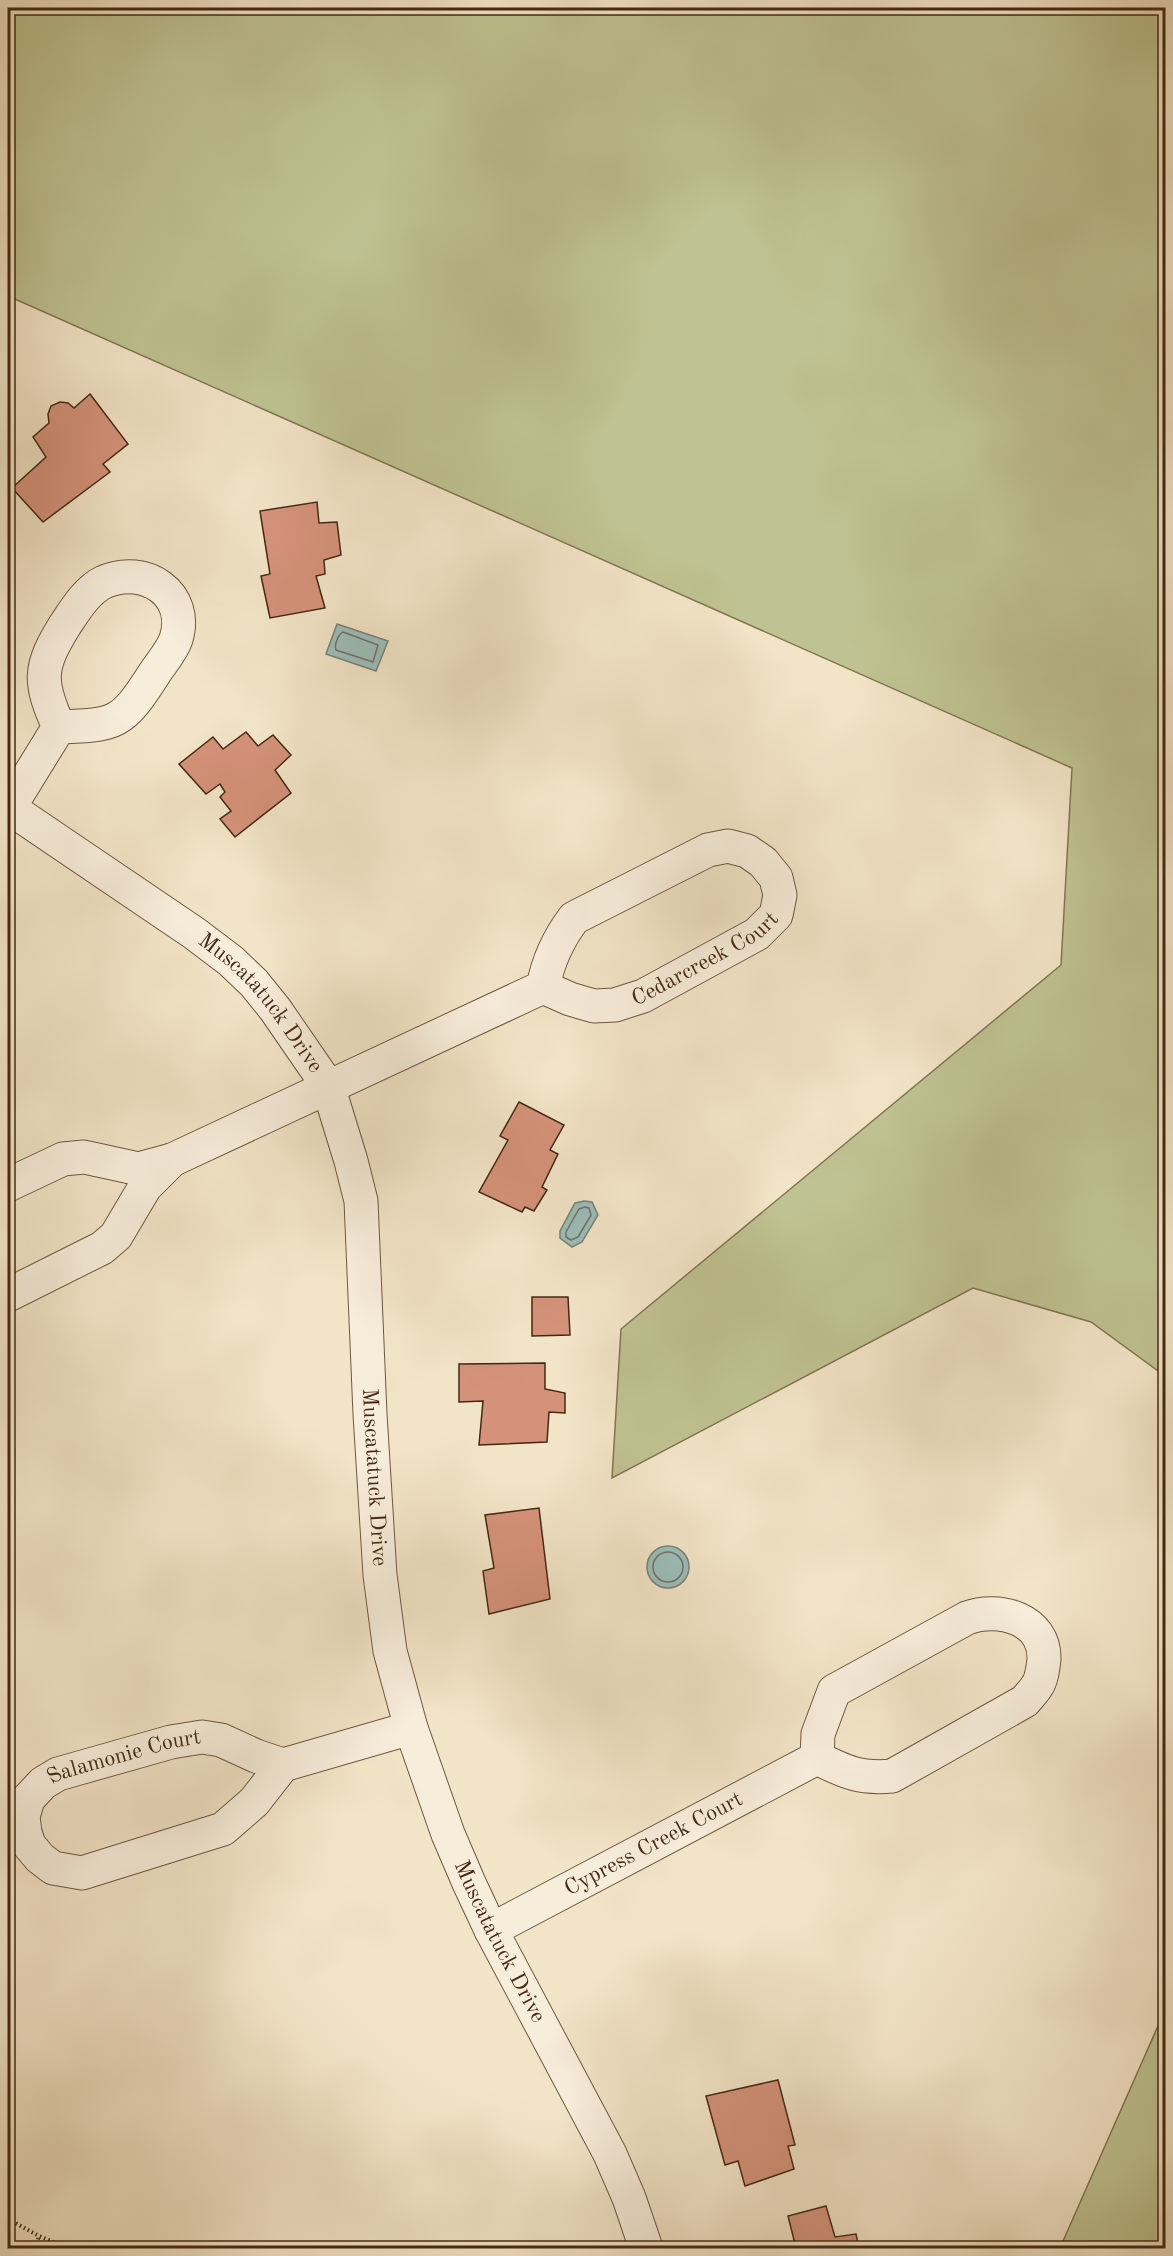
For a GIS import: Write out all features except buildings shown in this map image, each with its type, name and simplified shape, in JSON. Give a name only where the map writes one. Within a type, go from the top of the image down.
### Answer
[{"type":"street","points":[[124,575],[143,576],[160,586],[172,599],[178,619],[176,640],[134,705],[116,721],[88,726],[58,727],[51,709],[43,673],[50,650],[80,602],[102,582],[124,575]]},
{"type":"street","points":[[8,808],[58,727]]},
{"type":"street","name":"Muscatatuck Drive","points":[[8,808],[194,933],[231,961],[254,983],[275,1009],[328,1086],[361,1201],[370,1414],[380,1575],[390,1651],[411,1728],[448,1834],[491,1930],[610,2154],[629,2198],[646,2248]]},
{"type":"street","name":"Cedarcreek Court","points":[[728,846],[747,851],[763,862],[776,878],[780,896],[776,915],[757,934],[643,996],[615,1005],[594,1006],[570,999],[543,987],[547,969],[561,936],[573,918],[708,850],[728,846]]},
{"type":"street","points":[[8,1185],[63,1158],[84,1157],[139,1169],[172,1160],[543,987]]},
{"type":"street","points":[[8,1295],[102,1248],[116,1236],[145,1187],[172,1160]]},
{"type":"street","points":[[994,1612],[1010,1616],[1024,1623],[1038,1635],[1044,1648],[1043,1666],[1038,1685],[1025,1701],[892,1776],[871,1778],[846,1772],[817,1758],[818,1734],[834,1691],[967,1618],[981,1613],[994,1612]]},
{"type":"street","points":[[283,1765],[411,1728]]},
{"type":"street","name":"Salamonie Court","points":[[202,1737],[221,1740],[283,1765],[254,1802],[223,1829],[82,1874],[54,1868],[40,1858],[29,1845],[25,1832],[23,1816],[28,1799],[43,1783],[58,1774],[171,1742],[202,1737]]},
{"type":"street","name":"Cypress Creek Court","points":[[491,1930],[817,1758]]},
{"type":"path","points":[[8,2219],[39,2236],[68,2248]]},
{"type":"path","points":[[35,2248],[39,2236]]},
{"type":"green space","points":[[8,8],[1165,8],[1165,1376],[1091,1322],[973,1288],[612,1478],[621,1329],[1061,965],[1072,768],[8,296]]},
{"type":"green space","points":[[1165,2010],[1165,2248],[1060,2248]]},
{"type":"water","points":[[337,624],[388,641],[376,671],[326,654]]},
{"type":"water","points":[[592,1202],[598,1215],[582,1242],[572,1247],[560,1238],[560,1231],[575,1203]]},
{"type":"water","points":[[668,1546],[683,1552],[689,1567],[683,1582],[668,1588],[653,1582],[647,1567],[653,1552]]}]
